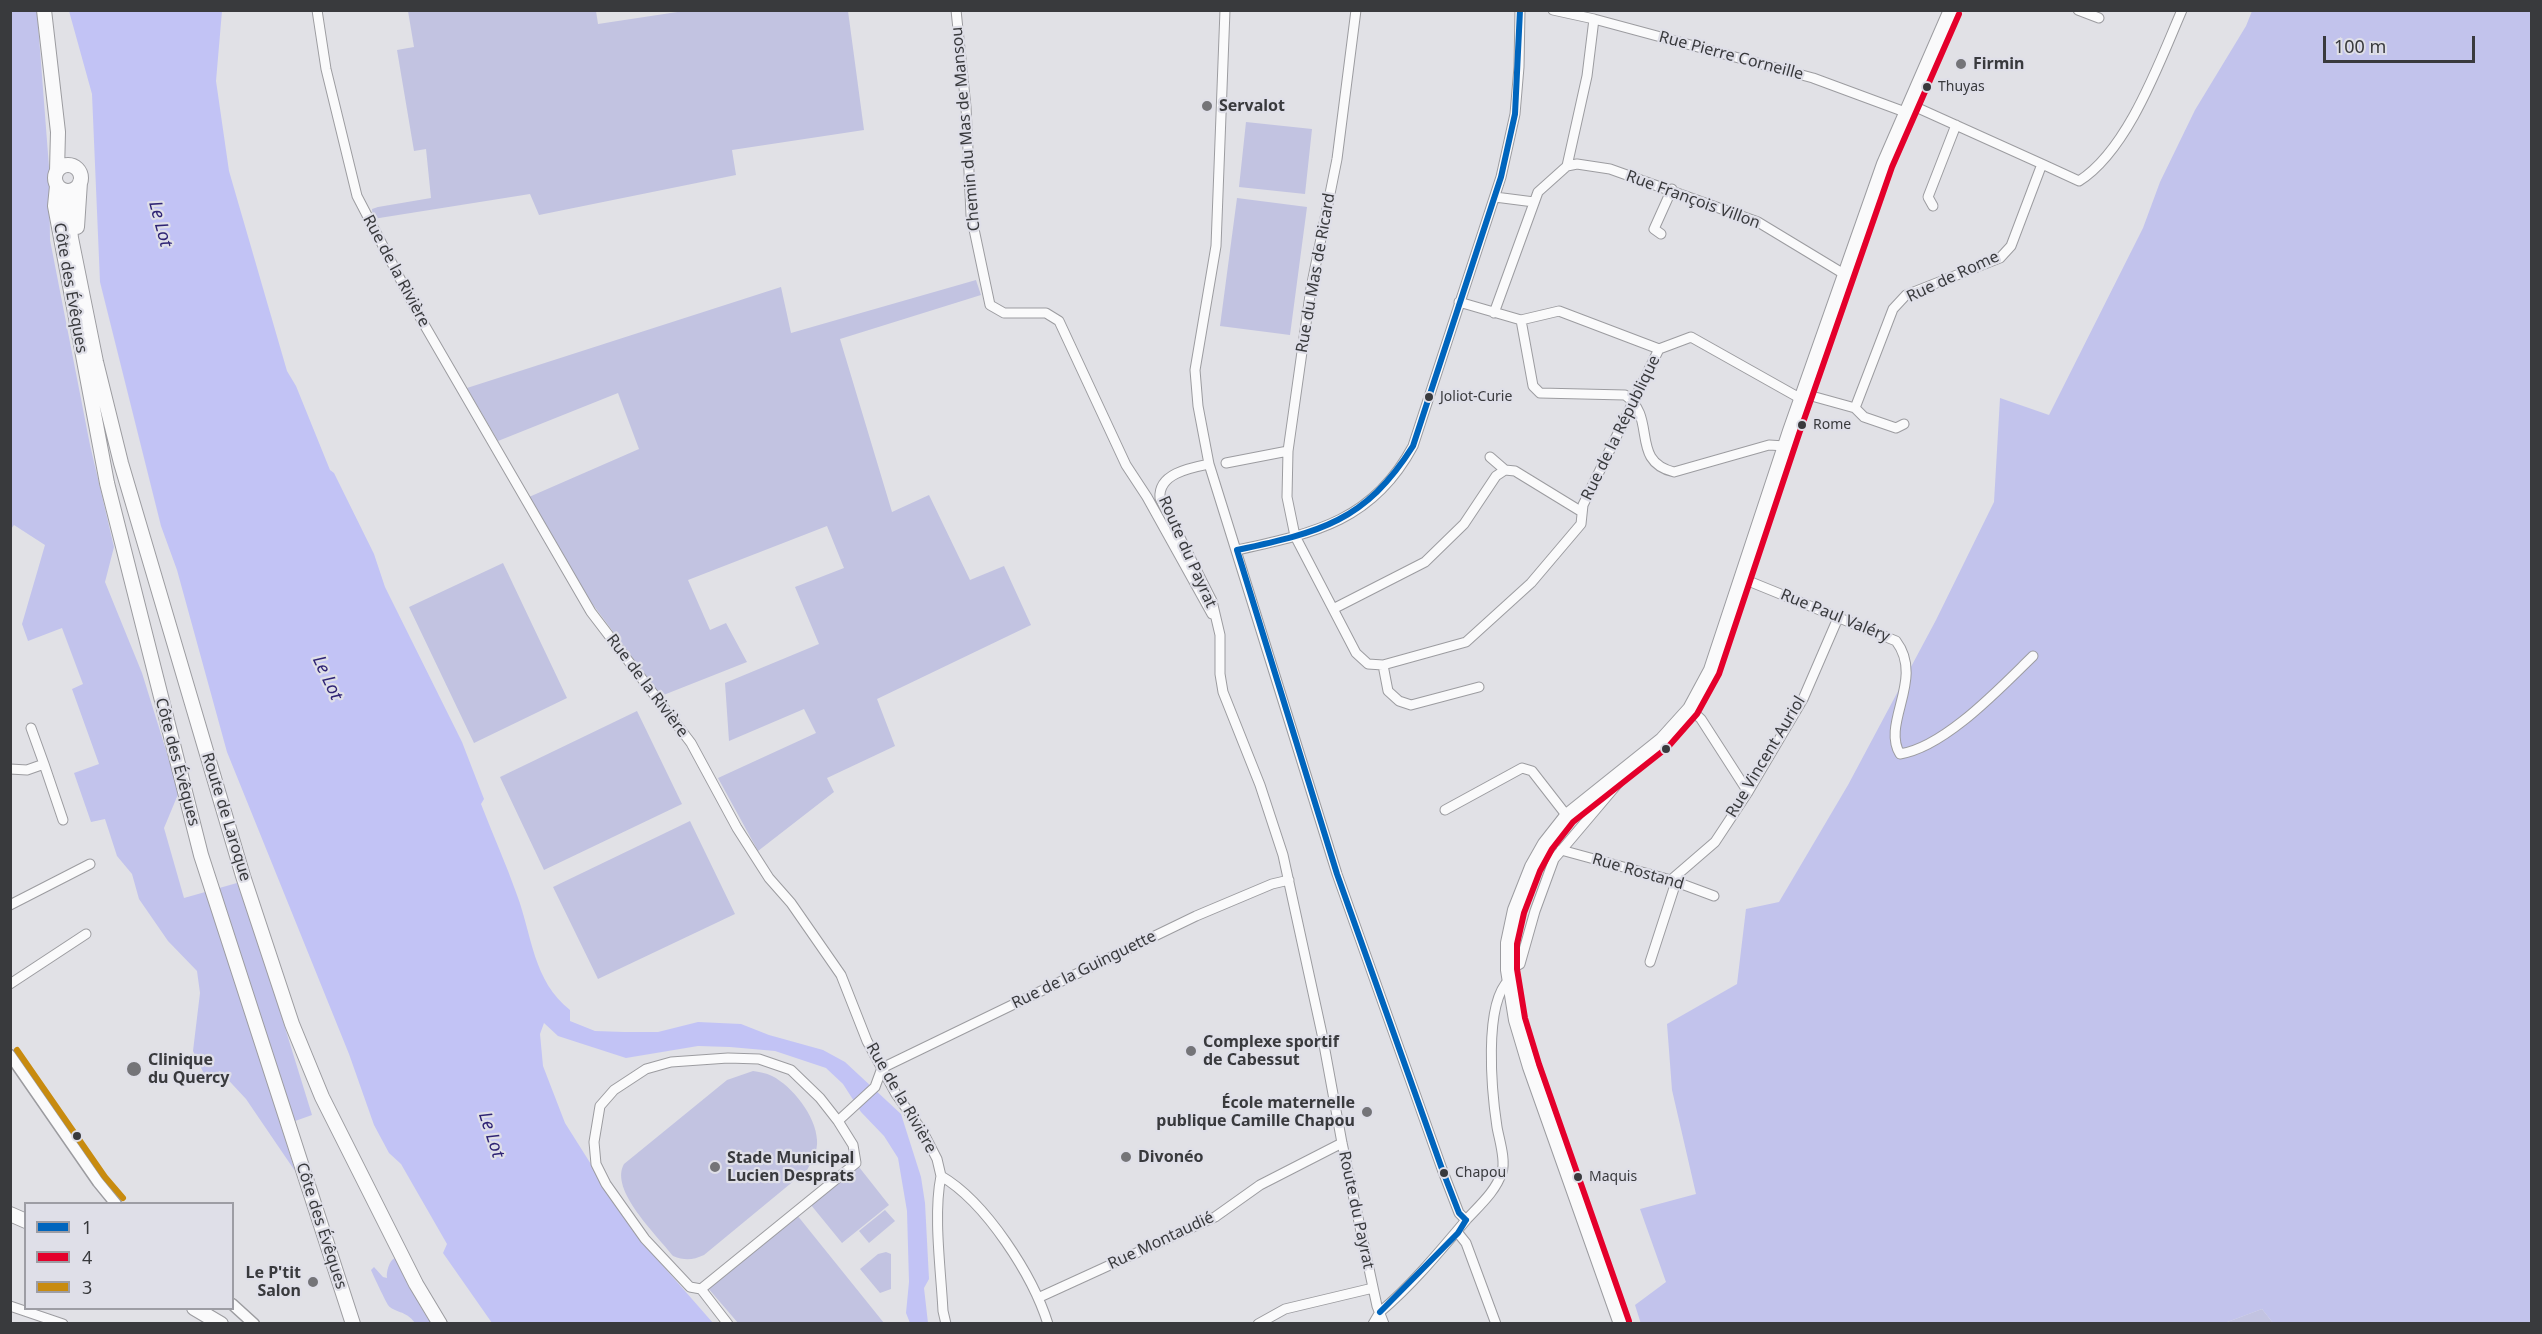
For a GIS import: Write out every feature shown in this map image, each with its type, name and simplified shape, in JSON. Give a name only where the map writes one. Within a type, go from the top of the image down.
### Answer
[{"type":"main road","points":[[44,10],[58,132],[57,171],[54,179],[62,189],[75,189],[80,182],[78,170],[71,165],[58,132]]},
{"type":"main road","points":[[1621,1323],[1530,1066],[1516,1020],[1509,975],[1508,943],[1522,889],[1545,844],[1567,816],[1662,740],[1690,709],[1711,670],[1844,274],[1907,108],[1951,10]]},
{"type":"main road","points":[[57,171],[63,166],[71,165]]},
{"type":"main road","name":"Route de Laroque","points":[[80,182],[77,232],[82,286]]},
{"type":"main road","name":"Route de Laroque","points":[[62,189],[96,362],[121,463],[243,876],[292,1024],[322,1097],[416,1284],[440,1323]]},
{"type":"main road","name":"Côte des Évêques","points":[[62,189],[55,206],[90,406],[128,573],[170,737],[201,855],[353,1323]]},
{"type":"main road","points":[[10,1214],[24,1220]]},
{"type":"main road","points":[[198,1310],[222,1323]]},
{"type":"street","name":"Rue de la Rivière","points":[[317,10],[326,69],[357,196],[415,308],[591,612],[691,743],[737,828],[769,878],[791,903],[841,975],[867,1041],[896,1094],[923,1132],[937,1159],[941,1176]]},
{"type":"street","name":"Chemin du Mas de Mansou","points":[[956,10],[966,107],[971,214],[990,305],[1004,314],[1046,313],[1059,321],[1126,465],[1147,497],[1210,612],[1215,617]]},
{"type":"street","points":[[1225,10],[1216,246],[1195,370],[1198,406],[1209,464],[1238,550],[1337,874],[1442,1169],[1459,1213],[1467,1220]]},
{"type":"street","name":"Rue du Mas de Ricard","points":[[1295,536],[1287,496],[1288,451],[1311,288],[1337,159],[1356,10]]},
{"type":"street","points":[[1238,550],[1295,536],[1347,516],[1378,495],[1400,470],[1413,446],[1495,197],[1515,114],[1520,10]]},
{"type":"street","name":"Rue Pierre Corneille","points":[[1553,10],[1592,16],[1813,78],[1907,108]]},
{"type":"street","points":[[2078,10],[2099,18]]},
{"type":"street","points":[[1907,108],[1956,124],[2079,181],[2090,173],[2110,151],[2147,90],[2182,10]]},
{"type":"street","points":[[1494,313],[1538,192],[1567,166],[1587,76],[1592,16]]},
{"type":"street","points":[[1933,206],[1928,197],[1956,124]]},
{"type":"street","name":"Rue François Villon","points":[[1567,166],[1577,164],[1610,169],[1672,189],[1758,222],[1844,274]]},
{"type":"street","name":"Rue de Rome","points":[[1855,408],[1893,309],[1906,295],[2000,258],[2011,246],[2042,164]]},
{"type":"street","points":[[1661,234],[1654,229],[1672,189]]},
{"type":"street","points":[[1495,197],[1534,202]]},
{"type":"street","points":[[1460,302],[1521,320],[1559,311],[1659,349],[1691,338],[1796,396],[1855,408],[1864,417],[1896,428],[1904,424]]},
{"type":"street","points":[[1521,320],[1533,386],[1540,393],[1625,395],[1639,409],[1650,458],[1660,469],[1674,472],[1769,445],[1785,446]]},
{"type":"street","name":"Rue de la République","points":[[1383,665],[1466,642],[1531,583],[1581,524],[1583,505],[1659,349]]},
{"type":"street","points":[[1226,463],[1288,451]]},
{"type":"street","points":[[1490,457],[1505,470],[1515,471],[1582,512]]},
{"type":"street","name":"Route du Payrat","points":[[1209,464],[1170,476],[1163,481],[1159,490],[1160,498],[1212,601],[1220,635],[1220,674],[1223,692],[1260,785],[1289,880],[1322,1034],[1341,1143],[1373,1288],[1384,1323]]},
{"type":"street","points":[[1333,609],[1425,562],[1464,524],[1496,476],[1505,470]]},
{"type":"street","points":[[1295,536],[1356,653],[1368,664],[1383,665],[1388,691],[1399,701],[1411,705],[1479,687]]},
{"type":"street","name":"Rue Paul Valéry","points":[[1741,578],[1896,641],[1904,651],[1906,687],[1894,732],[1894,746],[1900,754],[1914,752],[1957,725],[2033,656]]},
{"type":"street","name":"Rue Vincent Auriol","points":[[1674,881],[1715,842],[1748,792],[1803,699],[1838,618]]},
{"type":"street","points":[[1690,709],[1701,719],[1748,792]]},
{"type":"street","points":[[31,728],[63,820]]},
{"type":"street","points":[[10,769],[27,770],[44,764]]},
{"type":"street","points":[[1445,810],[1522,768],[1532,771],[1567,816]]},
{"type":"street","points":[[1373,1323],[1380,1312],[1458,1233],[1497,1184],[1503,1170],[1492,1089],[1491,1042],[1499,997],[1509,975],[1520,964],[1554,860],[1620,781],[1616,777]]},
{"type":"street","name":"Rue Rostand","points":[[1561,850],[1674,881],[1714,896]]},
{"type":"street","points":[[10,905],[90,864]]},
{"type":"street","name":"Rue de la Guinguette","points":[[882,1068],[1196,916],[1272,884],[1289,880]]},
{"type":"street","points":[[1650,962],[1674,881]]},
{"type":"street","points":[[10,984],[86,934]]},
{"type":"street","points":[[10,1055],[98,1182],[115,1202]]},
{"type":"street","points":[[701,1289],[856,1163],[853,1146],[838,1121],[820,1098],[791,1070],[759,1059],[728,1058],[671,1062],[646,1069],[614,1090],[600,1106],[594,1143],[596,1164],[606,1184],[645,1239],[690,1287],[701,1289],[728,1323]]},
{"type":"street","points":[[838,1121],[874,1088],[882,1068]]},
{"type":"street","name":"Rue Montaudié","points":[[1040,1298],[1215,1217],[1260,1185],[1341,1143]]},
{"type":"street","points":[[946,1323],[943,1311],[938,1190],[941,1176],[951,1182],[986,1217],[1018,1258],[1040,1298],[1048,1323]]},
{"type":"street","points":[[1458,1233],[1466,1243],[1496,1323]]},
{"type":"street","points":[[1258,1323],[1285,1309],[1373,1288]]},
{"type":"street","points":[[10,1306],[63,1323]]},
{"type":"street","points":[[234,1306],[254,1323]]},
{"type":"shaded area","points":[[11,11],[37,11],[49,167],[50,240],[90,445],[114,547],[105,582],[142,673],[179,792],[164,828],[184,898],[237,883],[260,947],[312,1115],[281,1126],[295,1171],[246,1099],[220,1071],[206,1078],[193,1051],[200,993],[197,971],[168,941],[139,899],[132,874],[117,856],[105,819],[91,822],[74,773],[99,764],[72,689],[83,684],[62,628],[28,641],[22,624],[45,545],[14,525],[11,529]]},
{"type":"shaded area","points":[[408,11],[596,11],[598,24],[684,11],[848,11],[864,130],[732,150],[736,175],[539,215],[530,194],[373,219],[372,209],[431,198],[426,149],[414,151],[397,50],[414,47]]},
{"type":"shaded area","points":[[2252,11],[2531,11],[2531,1323],[2273,1323],[2262,1309],[2222,1324],[1641,1324],[1635,1305],[1666,1282],[1640,1209],[1696,1194],[1672,1090],[1667,1024],[1737,984],[1746,909],[1779,902],[1848,785],[1936,620],[1994,502],[2000,398],[2049,415],[2143,228],[2160,182],[2195,110],[2246,26]]},
{"type":"shaded area","points":[[1246,122],[1312,129],[1305,194],[1239,187]]},
{"type":"shaded area","points":[[1237,198],[1307,207],[1290,335],[1220,326]]},
{"type":"shaded area","points":[[976,280],[981,295],[840,339],[892,512],[929,495],[970,580],[1004,566],[1031,625],[877,699],[895,746],[827,778],[834,792],[758,851],[718,778],[816,733],[804,709],[729,741],[725,683],[819,644],[795,587],[844,568],[827,526],[688,580],[710,630],[726,623],[747,662],[661,696],[591,602],[529,497],[639,449],[618,393],[498,441],[467,388],[781,287],[791,333]]},
{"type":"shaded area","points":[[503,563],[567,698],[474,743],[409,607]]},
{"type":"shaded area","points":[[637,711],[682,804],[544,870],[500,777]]},
{"type":"shaded area","points":[[690,821],[735,914],[598,979],[553,887]]},
{"type":"shaded area","name":"Stade Municipal Lucien Desprats","points":[[753,1071],[767,1074],[780,1081],[802,1103],[816,1131],[817,1144],[814,1156],[807,1170],[704,1255],[689,1259],[673,1256],[629,1199],[621,1175],[624,1164],[727,1080]]},
{"type":"shaded area","points":[[859,1167],[889,1205],[842,1243],[811,1205]]},
{"type":"shaded area","points":[[885,1210],[895,1221],[869,1243],[859,1231]]},
{"type":"shaded area","points":[[797,1215],[884,1323],[738,1323],[708,1288]]},
{"type":"shaded area","points":[[886,1252],[891,1254],[891,1289],[880,1293],[860,1269],[878,1254]]},
{"type":"shaded area","points":[[395,1258],[431,1323],[415,1323],[408,1316],[388,1305],[371,1270],[374,1267],[383,1277],[387,1278],[390,1264]]},
{"type":"shaded area","points":[[2262,1309],[2273,1323],[2222,1324]]},
{"type":"water","name":"Le Lot","points":[[69,11],[222,11],[216,81],[229,171],[287,371],[296,386],[330,470],[334,473],[374,554],[385,587],[462,742],[484,799],[481,804],[517,895],[535,957],[548,985],[570,1010],[570,1021],[595,1031],[624,1032],[658,1032],[698,1022],[741,1024],[769,1035],[823,1050],[845,1062],[901,1114],[921,1177],[925,1203],[929,1279],[924,1288],[928,1323],[910,1323],[906,1313],[909,1282],[907,1211],[898,1158],[884,1136],[861,1112],[843,1084],[826,1068],[775,1051],[698,1046],[626,1058],[558,1036],[544,1023],[540,1034],[543,1066],[565,1123],[635,1234],[713,1323],[492,1323],[443,1253],[447,1244],[401,1164],[389,1153],[374,1125],[349,1054],[227,752],[177,570],[161,526],[100,282],[92,94]]},
{"type":"transit line","name":"1","points":[[1237,550],[1293,537],[1338,520],[1358,508],[1377,492],[1395,472],[1413,446],[1501,177],[1515,114],[1520,10]]},
{"type":"transit line","name":"4","points":[[1629,1321],[1525,1018],[1517,969],[1517,944],[1524,913],[1540,871],[1552,849],[1573,822],[1668,747],[1697,714],[1719,674],[1892,167],[1959,14]]},
{"type":"transit line","name":"1","points":[[1237,550],[1337,874],[1442,1169],[1459,1213],[1466,1220]]},
{"type":"transit line","name":"3","points":[[17,1050],[105,1177],[123,1198]]},
{"type":"transit line","name":"1","points":[[1380,1312],[1458,1233],[1466,1220]]},
{"type":"place","name":"Firmin","points":[[1961,64]]},
{"type":"place","name":"Thuyas","points":[[1927,87]]},
{"type":"place","name":"Servalot","points":[[1207,106]]},
{"type":"place","name":"Joliot-Curie","points":[[1429,397]]},
{"type":"place","name":"Rome","points":[[1802,425]]},
{"type":"place","name":"Complexe sportif de Cabessut","points":[[1191,1051]]},
{"type":"place","name":"Clinique du Quercy","points":[[134,1069]]},
{"type":"place","name":"École maternelle publique Camille Chapou","points":[[1367,1112]]},
{"type":"place","name":"Divonéo","points":[[1126,1157]]},
{"type":"place","name":"Stade Municipal Lucien Desprats","points":[[715,1167]]},
{"type":"place","name":"Chapou","points":[[1444,1173]]},
{"type":"place","name":"Maquis","points":[[1578,1177]]},
{"type":"place","name":"Le P'tit Salon","points":[[313,1282]]}]
